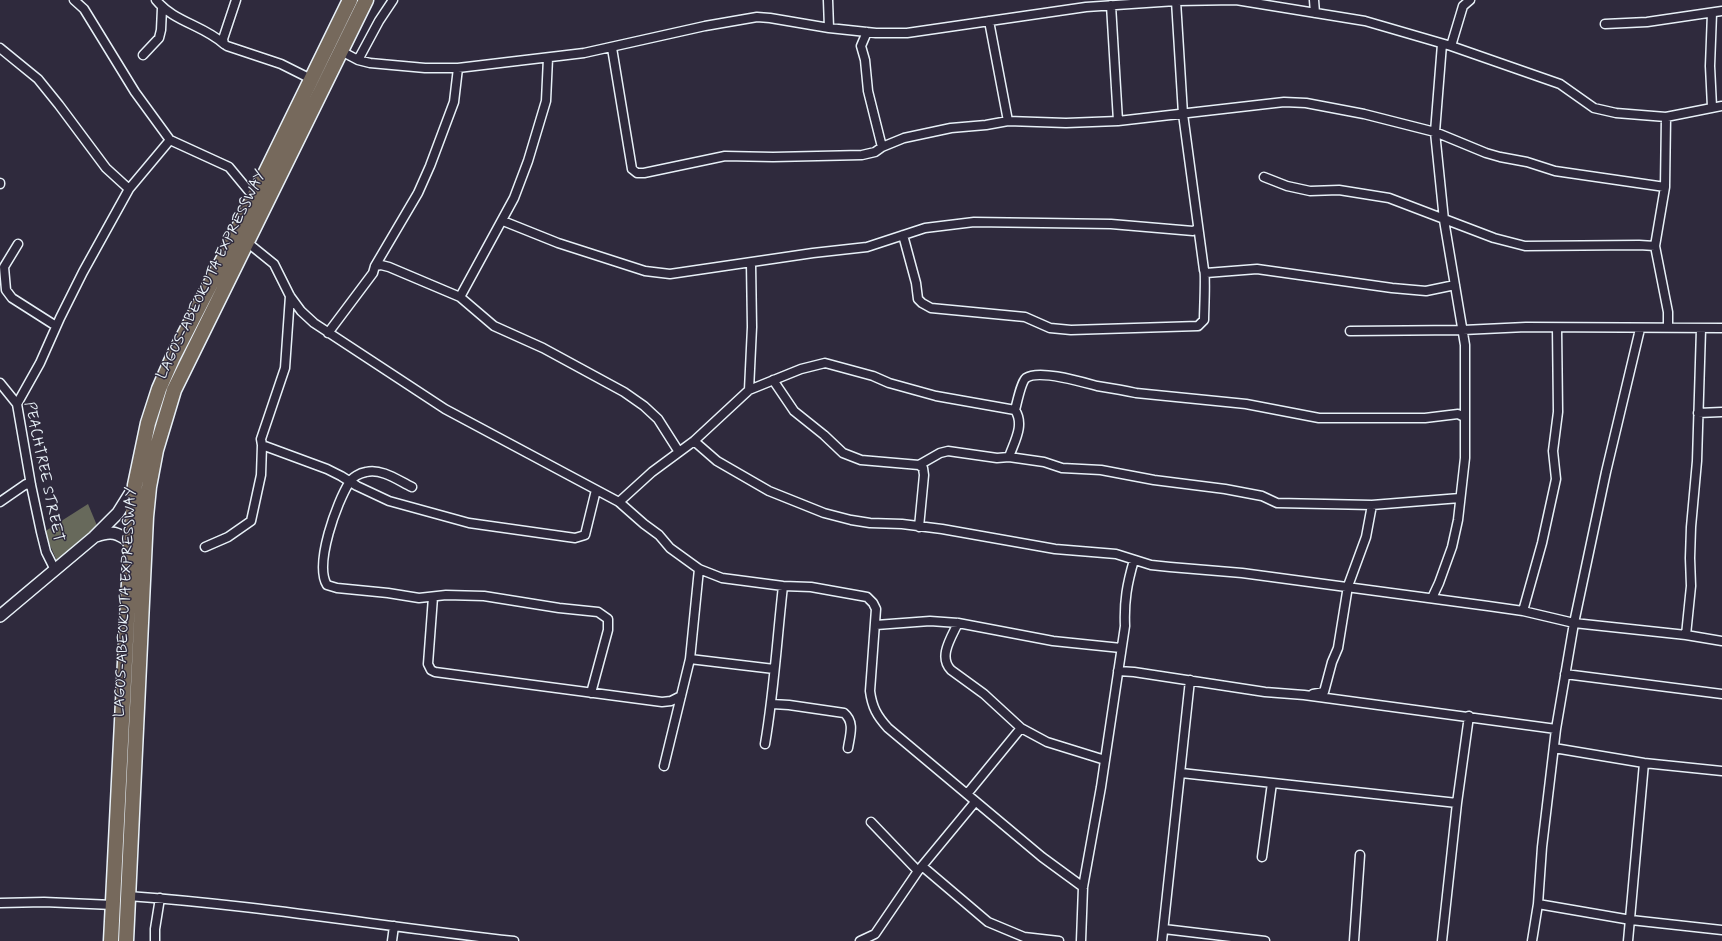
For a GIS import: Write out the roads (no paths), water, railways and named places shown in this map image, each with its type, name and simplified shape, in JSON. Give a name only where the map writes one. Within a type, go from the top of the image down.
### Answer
[{"type":"highway","name":"LAGOS-ABEOKUTA EXPRESSWAY","points":[[111,941],[135,485],[148,423],[159,389],[173,357],[350,0]]},
{"type":"highway","name":"LAGOS-ABEOKUTA EXPRESSWAY","points":[[126,941],[145,533],[149,486],[156,450],[174,390],[194,347],[248,243],[366,0]]},
{"type":"main road","points":[[0,616],[94,537],[118,513],[135,485]]},
{"type":"main road","points":[[94,537],[107,532],[112,532],[131,542]]},
{"type":"street","points":[[74,0],[84,9],[135,92],[170,140],[229,167],[254,196]]},
{"type":"street","points":[[156,0],[162,8],[182,21],[216,36],[227,46],[281,64],[311,80]]},
{"type":"street","points":[[224,44],[223,39],[236,0]]},
{"type":"street","points":[[358,60],[379,21],[393,0]]},
{"type":"street","points":[[828,0],[829,28]]},
{"type":"street","points":[[341,51],[358,60],[370,63],[400,66],[458,68],[548,58],[612,48],[705,26],[757,17],[829,28],[867,32],[907,33],[989,22],[1086,4],[1111,5],[1152,1],[1236,0],[1364,21],[1451,46],[1560,84],[1594,108],[1616,113],[1666,117],[1722,106]]},
{"type":"street","points":[[1314,0],[1314,13]]},
{"type":"street","points":[[1451,46],[1463,6],[1470,0]]},
{"type":"street","points":[[903,235],[916,282],[918,299],[931,308],[1025,317],[1050,328],[1071,330],[1198,326],[1204,320],[1203,290],[1206,273],[1204,270],[1197,229],[1184,114],[1176,1]]},
{"type":"street","points":[[1111,5],[1118,121]]},
{"type":"street","points":[[143,55],[159,38],[162,8]]},
{"type":"street","points":[[1605,24],[1647,22],[1722,11]]},
{"type":"street","points":[[1712,13],[1710,66],[1712,107]]},
{"type":"street","points":[[989,22],[1008,121]]},
{"type":"street","points":[[867,32],[861,46],[865,60],[868,91],[882,147]]},
{"type":"street","points":[[1432,598],[1452,547],[1458,520],[1465,458],[1465,345],[1444,220],[1435,132],[1442,44]]},
{"type":"street","points":[[0,48],[38,79],[106,168],[129,189]]},
{"type":"street","points":[[612,48],[632,169],[637,173],[644,173],[724,156],[773,157],[862,155],[875,152],[882,147],[904,138],[951,128],[986,125],[1008,121],[1066,123],[1118,121],[1284,102],[1306,103],[1364,114],[1435,132],[1493,155],[1527,162],[1555,171],[1665,187]]},
{"type":"street","points":[[460,297],[514,198],[528,162],[545,107],[548,84],[548,58]]},
{"type":"street","points":[[328,333],[373,273],[374,266],[418,194],[454,102],[458,68]]},
{"type":"street","points":[[1666,117],[1665,187],[1655,246],[1668,312],[1668,327]]},
{"type":"street","points":[[17,404],[40,363],[56,326],[129,189],[170,140]]},
{"type":"street","points":[[1264,177],[1287,186],[1310,190],[1339,190],[1389,198],[1494,238],[1525,246],[1655,246]]},
{"type":"street","points":[[502,221],[558,243],[645,270],[670,274],[813,253],[867,247],[925,228],[974,222],[1112,224],[1193,231],[1197,229]]},
{"type":"street","points":[[248,243],[274,264],[290,296],[301,311],[328,333],[446,409],[619,502],[659,535],[670,548],[699,569],[722,578],[783,586],[811,587],[867,596],[873,602],[876,609],[876,625],[870,671],[870,691],[874,710],[888,728],[975,802],[1042,857],[1083,887]]},
{"type":"street","points":[[18,244],[4,267],[6,290],[12,298],[56,326]]},
{"type":"street","points":[[749,390],[752,327],[751,263]]},
{"type":"street","points":[[374,266],[381,265],[389,267],[460,297],[494,326],[543,348],[624,392],[644,406],[658,419],[679,452]]},
{"type":"street","points":[[1206,273],[1257,270],[1392,288],[1426,291],[1455,285]]},
{"type":"street","points":[[205,547],[228,537],[251,521],[261,475],[261,439],[285,368],[290,296]]},
{"type":"street","points":[[1350,330],[1463,330],[1526,327],[1640,329],[1668,327],[1701,329],[1722,328]]},
{"type":"street","points":[[1522,611],[1542,543],[1556,479],[1553,451],[1558,412],[1557,328]]},
{"type":"street","points":[[1532,941],[1538,904],[1542,847],[1556,728],[1574,623],[1606,472],[1640,329]]},
{"type":"street","points":[[1686,635],[1691,586],[1690,558],[1697,461],[1701,329]]},
{"type":"street","points":[[619,502],[652,472],[694,441],[749,390],[801,369],[825,363],[873,376],[889,383],[936,396],[1015,410]]},
{"type":"street","points":[[1009,457],[1020,427],[1018,415],[1015,410],[1024,381],[1028,377],[1037,376],[1076,379],[1096,386],[1121,389],[1136,393],[1246,404],[1320,418],[1425,418],[1458,414],[1464,417]]},
{"type":"street","points":[[773,380],[794,412],[843,453],[861,460],[919,464],[940,453],[948,451],[997,458],[1009,457],[1044,462],[1062,468],[1101,470],[1154,480],[1226,489],[1262,496],[1277,503],[1372,505],[1460,498]]},
{"type":"street","name":"PEACHTREE STREET","points":[[0,383],[17,404],[30,485],[46,552],[55,570]]},
{"type":"street","points":[[1698,413],[1722,412]]},
{"type":"street","points":[[694,441],[717,461],[769,491],[824,513],[870,523],[919,527],[1055,549],[1116,554],[1151,565],[1242,573],[1348,586],[1522,611],[1574,623],[1686,635],[1722,641]]},
{"type":"street","points":[[262,445],[327,469],[349,482],[389,501],[469,523],[575,538],[585,535],[596,490]]},
{"type":"street","points":[[919,464],[923,468],[924,475],[919,527]]},
{"type":"street","points":[[412,487],[377,471],[368,471],[357,474],[349,482],[329,530],[323,554],[324,578],[327,585],[337,588],[388,593],[419,598],[484,596],[559,608],[598,612],[603,614],[608,619],[608,630],[591,693]]},
{"type":"street","points":[[0,502],[26,484],[30,485]]},
{"type":"street","points":[[1304,695],[1324,692],[1332,662],[1338,648],[1348,586],[1366,537],[1372,505]]},
{"type":"street","points":[[1081,941],[1083,887],[1105,760],[1125,626],[1124,604],[1134,560]]},
{"type":"street","points":[[664,766],[690,659],[699,569]]},
{"type":"street","points":[[765,744],[772,704],[774,669],[783,586]]},
{"type":"street","points":[[433,597],[428,664],[431,670],[444,674],[662,702],[671,701],[681,696]]},
{"type":"street","points":[[876,625],[930,621],[958,623],[1053,641],[1121,648]]},
{"type":"street","points":[[958,623],[945,652],[946,666],[984,694],[1021,728],[1047,742],[1105,760]]},
{"type":"street","points":[[690,659],[774,669]]},
{"type":"street","points":[[1118,671],[1190,680],[1265,692],[1304,695],[1556,728]]},
{"type":"street","points":[[1565,674],[1722,694]]},
{"type":"street","points":[[1162,941],[1190,680]]},
{"type":"street","points":[[772,704],[844,713],[849,718],[851,725],[848,748]]},
{"type":"street","points":[[1442,941],[1457,802],[1469,716]]},
{"type":"street","points":[[967,794],[1021,728]]},
{"type":"street","points":[[1554,748],[1644,763],[1722,771]]},
{"type":"street","points":[[1628,941],[1644,763]]},
{"type":"street","points":[[1181,773],[1457,802]]},
{"type":"street","points":[[1262,857],[1272,783]]},
{"type":"street","points":[[860,941],[876,934],[920,868],[975,802]]},
{"type":"street","points":[[871,822],[920,868],[988,922],[1024,937],[1059,941]]},
{"type":"street","points":[[1354,941],[1360,855]]},
{"type":"street","points":[[128,896],[160,898],[514,941]]},
{"type":"street","points":[[155,941],[155,929],[160,898]]},
{"type":"street","points":[[0,903],[44,902],[113,905]]},
{"type":"street","points":[[1538,904],[1631,920],[1722,930]]},
{"type":"street","points":[[392,941],[394,926]]},
{"type":"street","points":[[1164,929],[1265,941]]}]
